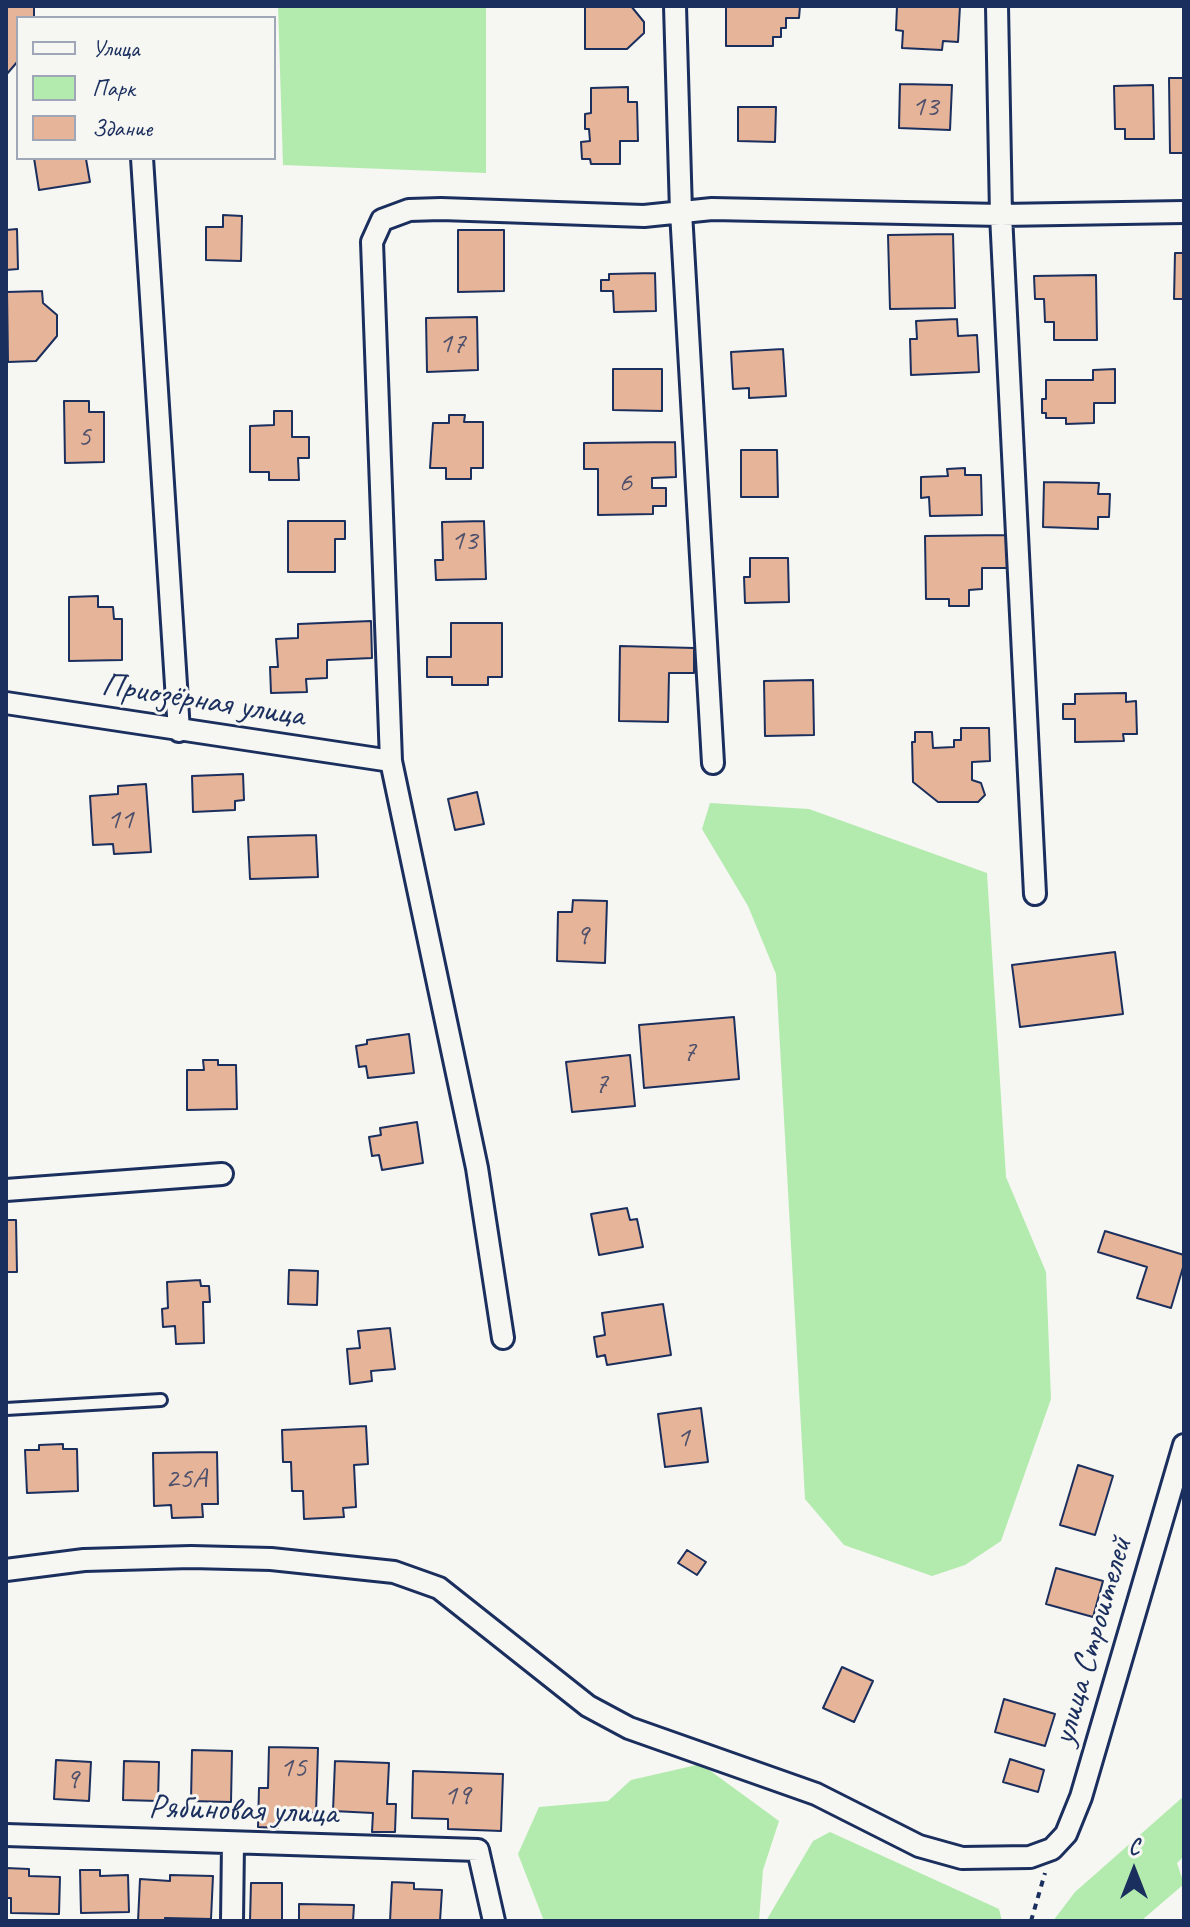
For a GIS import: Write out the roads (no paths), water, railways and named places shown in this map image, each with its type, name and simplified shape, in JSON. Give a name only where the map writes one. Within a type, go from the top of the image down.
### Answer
[{"type":"street","points":[[675,6],[681,212],[713,763]]},
{"type":"street","points":[[997,6],[1001,215],[1035,894]]},
{"type":"street","points":[[142,160],[179,731]]},
{"type":"street","points":[[503,1338],[477,1168],[391,761],[372,242],[382,220],[409,210],[441,209],[644,216],[712,209],[1001,215],[1184,212]]},
{"type":"street","name":"Приозёрная улица","points":[[6,703],[391,761]]},
{"type":"street","points":[[6,1190],[222,1174]]},
{"type":"street","name":"улица Строителей","points":[[6,1570],[84,1560],[191,1557],[271,1559],[394,1572],[439,1588],[588,1706],[629,1728],[816,1794],[919,1846],[962,1858],[1030,1857],[1052,1849],[1066,1834],[1081,1797],[1184,1445]]},
{"type":"street","name":"Рябиновая улица","points":[[6,1835],[478,1850],[494,1921]]},
{"type":"street","points":[[232,1921],[233,1844]]},
{"type":"lane","points":[[6,1409],[161,1400]]}]
